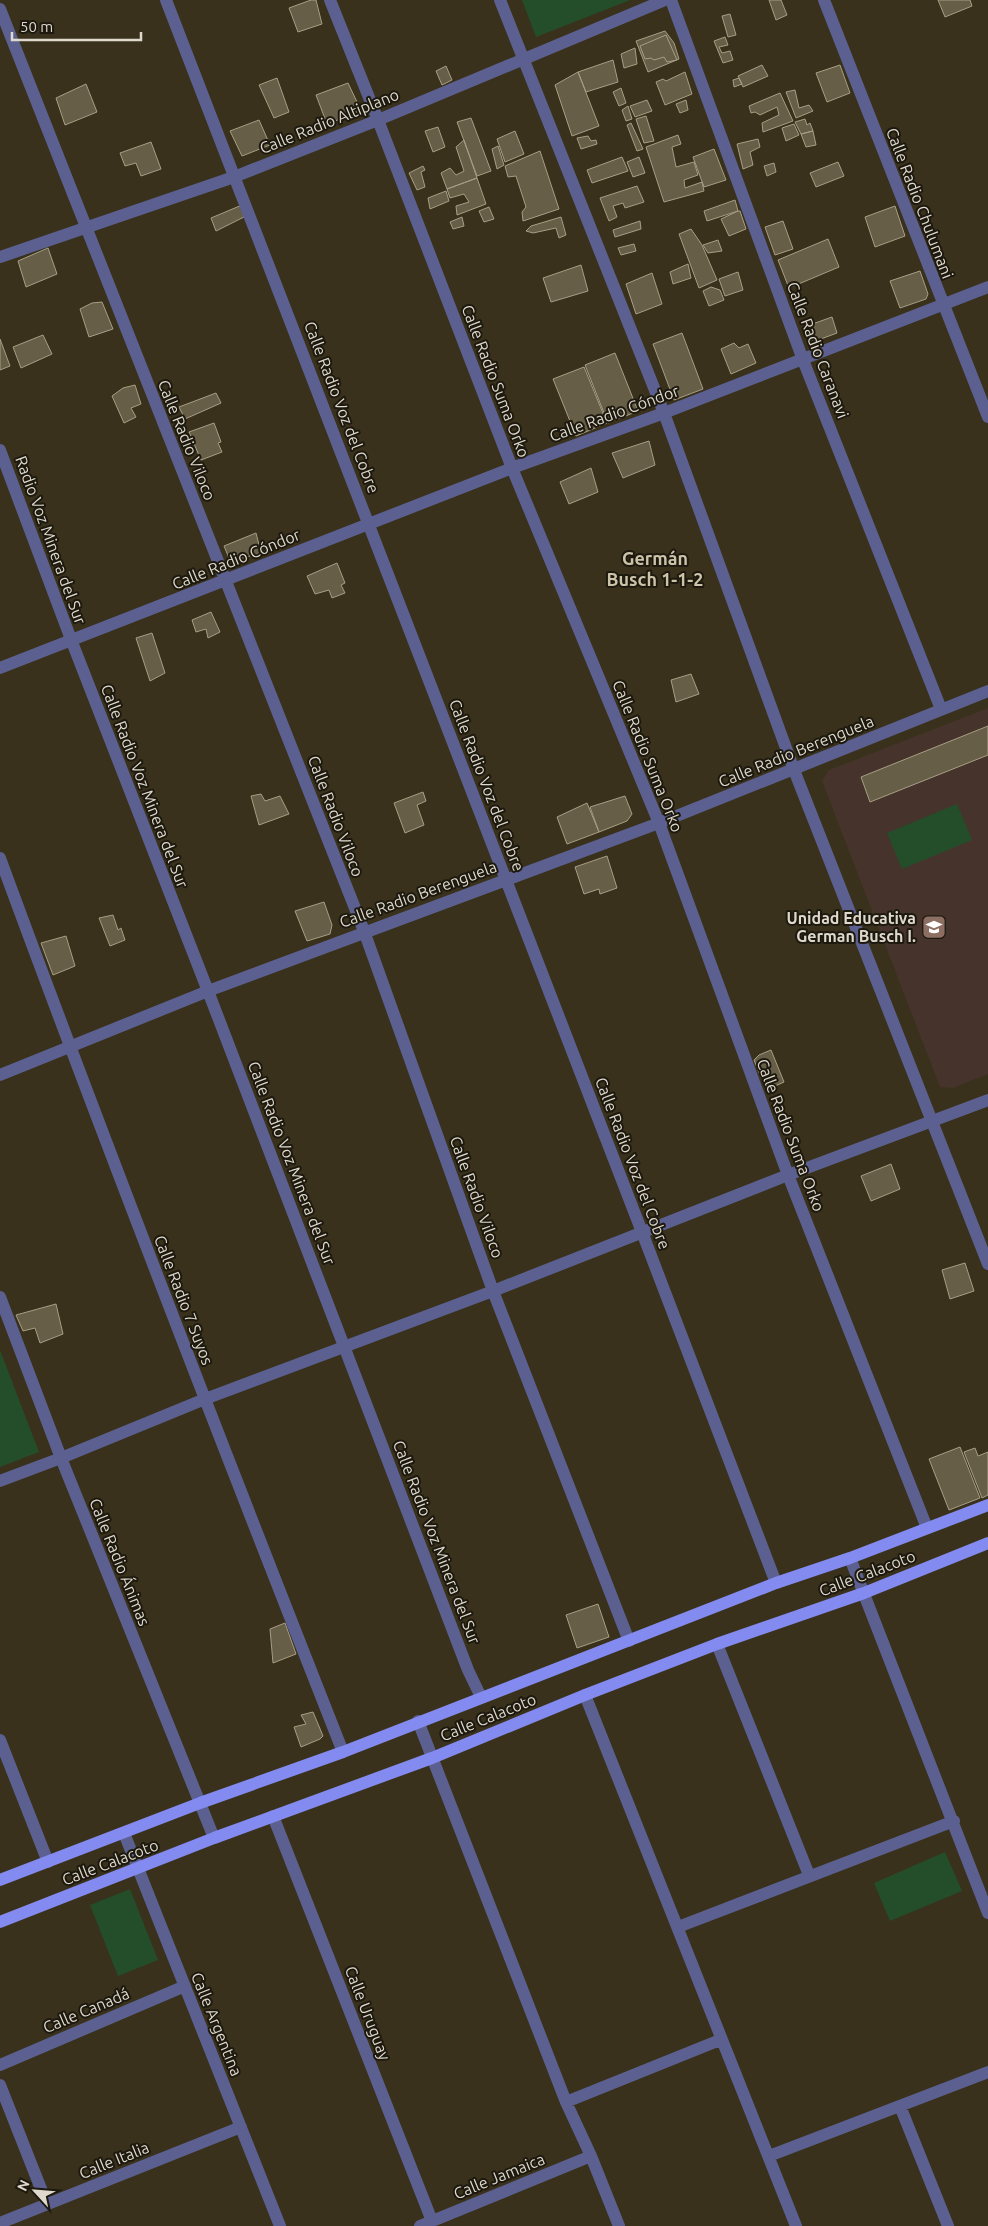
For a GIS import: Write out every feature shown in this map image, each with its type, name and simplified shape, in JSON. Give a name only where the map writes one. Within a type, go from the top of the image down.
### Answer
[{"type":"main road","name":"Calle Calacoto","points":[[0,1880],[200,1803],[343,1752],[418,1721],[630,1641],[776,1583],[850,1558],[988,1505]]},
{"type":"main road","name":"Calle Calacoto","points":[[0,1922],[214,1838],[432,1758],[585,1695],[717,1644],[864,1593],[988,1543]]},
{"type":"street","name":"Calle Radio Voz del Cobre","points":[[166,0],[370,524],[776,1583]]},
{"type":"street","name":"Calle Radio Suma Orko","points":[[330,0],[512,468],[659,823],[788,1175],[927,1528]]},
{"type":"street","points":[[500,0],[664,413],[794,770],[934,1122],[988,1264]]},
{"type":"street","name":"Calle Radio Altiplano","points":[[0,257],[234,177],[378,120],[665,0]]},
{"type":"street","name":"Calle Radio Caranavi","points":[[671,0],[803,360],[941,709]]},
{"type":"street","name":"Calle Radio Chulumani","points":[[824,0],[988,417]]},
{"type":"street","name":"Calle Radio Viloco","points":[[0,9],[364,931],[493,1291],[630,1641]]},
{"type":"street","name":"Calle Radio Cóndor","points":[[0,668],[72,642],[512,468],[664,413],[988,287]]},
{"type":"street","name":"Radio Voz Minera del Sur","points":[[0,450],[72,642]]},
{"type":"street","name":"Calle Radio Voz Minera del Sur","points":[[72,642],[345,1346],[468,1670],[481,1697]]},
{"type":"street","name":"Calle Radio Berenguela","points":[[0,1075],[208,991],[364,931],[659,823],[988,691]]},
{"type":"street","name":"Calle Radio 7 Suyos","points":[[0,858],[204,1399],[343,1752]]},
{"type":"street","points":[[0,1481],[204,1399],[493,1291],[788,1175],[934,1122],[988,1100]]},
{"type":"street","name":"Calle Radio Ánimas","points":[[0,1297],[61,1458],[214,1838]]},
{"type":"street","points":[[850,1558],[954,1821],[988,1913]]},
{"type":"street","points":[[717,1644],[809,1875]]},
{"type":"street","points":[[585,1695],[678,1927],[720,2040],[796,2226]]},
{"type":"street","points":[[418,1721],[566,2102],[591,2156],[619,2226]]},
{"type":"street","points":[[0,1740],[48,1862]]},
{"type":"street","name":"Calle Uruguay","points":[[273,1816],[426,2224]]},
{"type":"street","points":[[678,1927],[809,1875],[954,1821]]},
{"type":"street","name":"Calle Argentina","points":[[124,1833],[280,2226]]},
{"type":"street","name":"Calle Canadá","points":[[0,2064],[185,1986]]},
{"type":"street","points":[[566,2102],[720,2040]]},
{"type":"street","points":[[769,2156],[988,2072]]},
{"type":"street","points":[[0,2085],[47,2204]]},
{"type":"street","points":[[900,2106],[948,2226]]},
{"type":"street","name":"Calle Italia","points":[[0,2223],[241,2127]]},
{"type":"street","name":"Calle Jamaica","points":[[426,2224],[591,2156]]},
{"type":"shaded area","name":"Unidad Educativa German Busch I.","points":[[988,708],[988,1074],[953,1088],[940,1087],[822,781],[829,770]]},
{"type":"green space","points":[[522,0],[630,0],[536,37]]},
{"type":"green space","points":[[957,804],[972,840],[902,869],[887,833]]},
{"type":"green space","points":[[0,1350],[39,1452],[0,1467]]},
{"type":"green space","points":[[945,1852],[962,1891],[890,1921],[874,1883]]},
{"type":"green space","points":[[130,1889],[158,1960],[118,1976],[90,1905]]},
{"type":"building","points":[[316,0],[322,24],[298,32],[289,8]]},
{"type":"building","points":[[769,0],[781,0],[787,15],[776,20]]},
{"type":"building","points":[[938,0],[970,0],[972,6],[945,17]]},
{"type":"building","points":[[730,14],[736,35],[728,37],[722,16]]},
{"type":"building","points":[[665,31],[674,43],[679,59],[648,72],[636,41]]},
{"type":"building","points":[[666,35],[677,60],[667,62],[664,57],[654,60],[651,58],[645,59],[640,46]]},
{"type":"building","points":[[725,37],[728,45],[719,47],[722,53],[730,51],[733,60],[723,63],[714,41]]},
{"type":"building","points":[[635,48],[637,64],[624,68],[621,54]]},
{"type":"building","points":[[613,60],[618,82],[586,92],[578,72]]},
{"type":"building","points":[[762,65],[768,76],[743,87],[738,76]]},
{"type":"building","points":[[840,65],[850,93],[827,102],[816,73]]},
{"type":"building","points":[[446,66],[452,80],[442,85],[436,71]]},
{"type":"building","points":[[578,72],[599,126],[572,136],[555,85]]},
{"type":"building","points":[[685,72],[692,94],[665,105],[656,82],[663,79],[666,81]]},
{"type":"building","points":[[277,78],[289,112],[274,118],[259,85]]},
{"type":"building","points":[[739,78],[742,84],[734,87],[733,80]]},
{"type":"building","points":[[348,83],[357,102],[356,113],[327,124],[316,95]]},
{"type":"building","points":[[86,84],[97,112],[65,125],[56,98]]},
{"type":"building","points":[[621,88],[626,103],[619,106],[613,92]]},
{"type":"building","points":[[795,90],[799,108],[809,105],[813,111],[796,118],[786,92]]},
{"type":"building","points":[[780,93],[793,121],[763,132],[762,123],[779,115],[777,107],[760,115],[755,112],[751,113],[749,106]]},
{"type":"building","points":[[647,100],[652,111],[635,117],[630,106]]},
{"type":"building","points":[[686,100],[688,110],[680,113],[676,104]]},
{"type":"building","points":[[628,106],[632,119],[626,121],[622,110]]},
{"type":"building","points":[[646,116],[654,141],[644,143],[636,119]]},
{"type":"building","points":[[471,118],[491,171],[477,176],[457,122]]},
{"type":"building","points":[[805,119],[807,125],[810,123],[813,131],[801,134],[795,122]]},
{"type":"building","points":[[259,120],[270,145],[242,156],[230,131]]},
{"type":"building","points":[[631,123],[643,149],[637,151],[627,125]]},
{"type":"building","points":[[794,124],[799,135],[786,141],[782,128]]},
{"type":"building","points":[[438,127],[445,147],[433,152],[425,131]]},
{"type":"building","points":[[515,131],[524,154],[505,162],[497,139]]},
{"type":"building","points":[[813,131],[816,145],[806,147],[801,134]]},
{"type":"building","points":[[678,135],[681,144],[672,147],[676,167],[694,162],[698,175],[684,180],[685,188],[702,182],[704,191],[664,202],[646,147]]},
{"type":"building","points":[[588,136],[591,141],[596,140],[597,144],[581,149],[577,138]]},
{"type":"building","points":[[758,139],[760,147],[750,152],[753,165],[743,169],[737,144]]},
{"type":"building","points":[[464,140],[477,178],[447,189],[441,173],[450,168],[456,175],[464,171],[456,147]]},
{"type":"building","points":[[151,142],[161,169],[141,176],[136,163],[125,166],[120,153]]},
{"type":"building","points":[[498,146],[504,165],[497,169],[492,149]]},
{"type":"building","points":[[714,149],[726,180],[704,187],[693,157]]},
{"type":"building","points":[[540,151],[559,209],[523,221],[522,212],[526,207],[516,176],[508,177],[505,166]]},
{"type":"building","points":[[622,157],[628,171],[592,183],[587,170]]},
{"type":"building","points":[[639,157],[645,173],[633,177],[627,162]]},
{"type":"building","points":[[838,162],[844,176],[816,187],[810,173]]},
{"type":"building","points":[[774,163],[776,172],[767,176],[764,166]]},
{"type":"building","points":[[423,166],[425,170],[421,172],[425,187],[417,190],[409,173]]},
{"type":"building","points":[[477,178],[486,204],[457,215],[456,206],[469,202],[464,194],[450,198],[447,189]]},
{"type":"building","points":[[637,186],[644,202],[625,208],[623,203],[613,206],[617,217],[609,221],[600,198]]},
{"type":"building","points":[[446,191],[449,201],[430,209],[428,198]]},
{"type":"building","points":[[735,200],[738,211],[707,221],[704,211]]},
{"type":"building","points":[[242,205],[246,216],[216,231],[211,218]]},
{"type":"building","points":[[895,206],[905,236],[875,247],[865,217]]},
{"type":"building","points":[[489,207],[494,219],[484,222],[479,211]]},
{"type":"building","points":[[740,211],[746,229],[729,236],[721,219]]},
{"type":"building","points":[[462,217],[464,226],[453,229],[450,222]]},
{"type":"building","points":[[561,217],[566,235],[559,238],[556,228],[533,233],[526,231],[531,226]]},
{"type":"building","points":[[640,221],[641,229],[615,237],[613,230]]},
{"type":"building","points":[[783,221],[793,249],[775,255],[765,227]]},
{"type":"building","points":[[691,229],[702,245],[717,280],[699,288],[679,234]]},
{"type":"building","points":[[828,239],[839,267],[789,288],[778,260]]},
{"type":"building","points":[[718,240],[722,251],[708,253],[703,245]]},
{"type":"building","points":[[634,244],[636,251],[621,255],[618,248]]},
{"type":"building","points":[[48,248],[57,274],[26,287],[18,261]]},
{"type":"building","points":[[688,264],[691,278],[673,284],[670,272]]},
{"type":"building","points":[[581,265],[588,291],[551,302],[543,278]]},
{"type":"building","points":[[920,271],[928,294],[926,299],[900,308],[890,281]]},
{"type":"building","points":[[738,272],[743,290],[725,296],[719,279]]},
{"type":"building","points":[[652,273],[662,304],[636,314],[626,284]]},
{"type":"building","points":[[711,287],[720,290],[724,300],[709,306],[703,291]]},
{"type":"building","points":[[102,302],[113,329],[89,337],[80,309],[92,303]]},
{"type":"building","points":[[832,317],[837,333],[810,343],[804,327]]},
{"type":"building","points":[[682,333],[703,389],[674,400],[653,344]]},
{"type":"building","points":[[43,335],[52,354],[21,368],[13,347]]},
{"type":"building","points":[[0,339],[10,366],[0,370]]},
{"type":"building","points":[[734,343],[739,348],[748,344],[756,363],[731,374],[721,349]]},
{"type":"building","points":[[615,353],[638,411],[608,423],[585,365]]},
{"type":"building","points":[[584,367],[607,423],[576,436],[553,379]]},
{"type":"building","points":[[135,385],[141,404],[131,408],[136,417],[124,423],[112,396],[123,388]]},
{"type":"building","points":[[216,393],[221,403],[185,419],[179,407]]},
{"type":"building","points":[[214,423],[221,442],[218,443],[222,452],[201,460],[189,432]]},
{"type":"building","points":[[649,441],[655,465],[623,478],[612,453]]},
{"type":"building","points":[[591,468],[598,492],[569,504],[560,482]]},
{"type":"building","points":[[256,533],[261,553],[236,560],[229,558],[224,546]]},
{"type":"building","points":[[337,563],[345,583],[341,585],[345,593],[332,598],[329,590],[315,594],[307,576]]},
{"type":"building","points":[[211,612],[220,632],[208,638],[206,629],[196,632],[192,620]]},
{"type":"building","points":[[152,633],[165,673],[150,681],[136,638]]},
{"type":"building","points":[[691,674],[699,694],[676,702],[671,680]]},
{"type":"building","points":[[988,726],[988,755],[870,802],[861,777]]},
{"type":"building","points":[[423,792],[426,801],[417,805],[424,825],[405,833],[394,803]]},
{"type":"building","points":[[261,794],[265,801],[280,796],[289,814],[259,825],[251,796]]},
{"type":"building","points":[[625,796],[632,814],[627,821],[599,832],[590,807]]},
{"type":"building","points":[[587,803],[599,832],[567,844],[557,817]]},
{"type":"building","points":[[607,856],[617,888],[600,894],[599,889],[584,894],[575,867]]},
{"type":"building","points":[[324,902],[332,925],[330,934],[307,941],[295,911]]},
{"type":"building","points":[[113,915],[118,930],[121,928],[125,940],[110,946],[99,918]]},
{"type":"building","points":[[66,936],[75,966],[53,975],[41,943]]},
{"type":"building","points":[[771,1050],[784,1082],[771,1088],[766,1076],[761,1078],[754,1060],[759,1055]]},
{"type":"building","points":[[891,1164],[900,1189],[871,1201],[861,1176]]},
{"type":"building","points":[[965,1263],[974,1291],[950,1299],[942,1270]]},
{"type":"building","points":[[56,1304],[63,1334],[40,1343],[35,1328],[23,1331],[16,1315]]},
{"type":"building","points":[[960,1447],[980,1498],[949,1510],[929,1459]]},
{"type":"building","points":[[975,1448],[978,1456],[988,1452],[988,1495],[982,1498],[964,1452]]},
{"type":"building","points":[[598,1604],[609,1637],[577,1648],[566,1615]]},
{"type":"building","points":[[285,1623],[296,1654],[273,1663],[270,1629]]},
{"type":"building","points":[[313,1712],[323,1736],[301,1747],[294,1727],[306,1724],[301,1715]]},
{"type":"place","name":"Unidad Educativa German Busch I.","points":[[934,927]]},
{"type":"district","name":"Germán Busch 1-1-2","points":[[655,568]]}]
